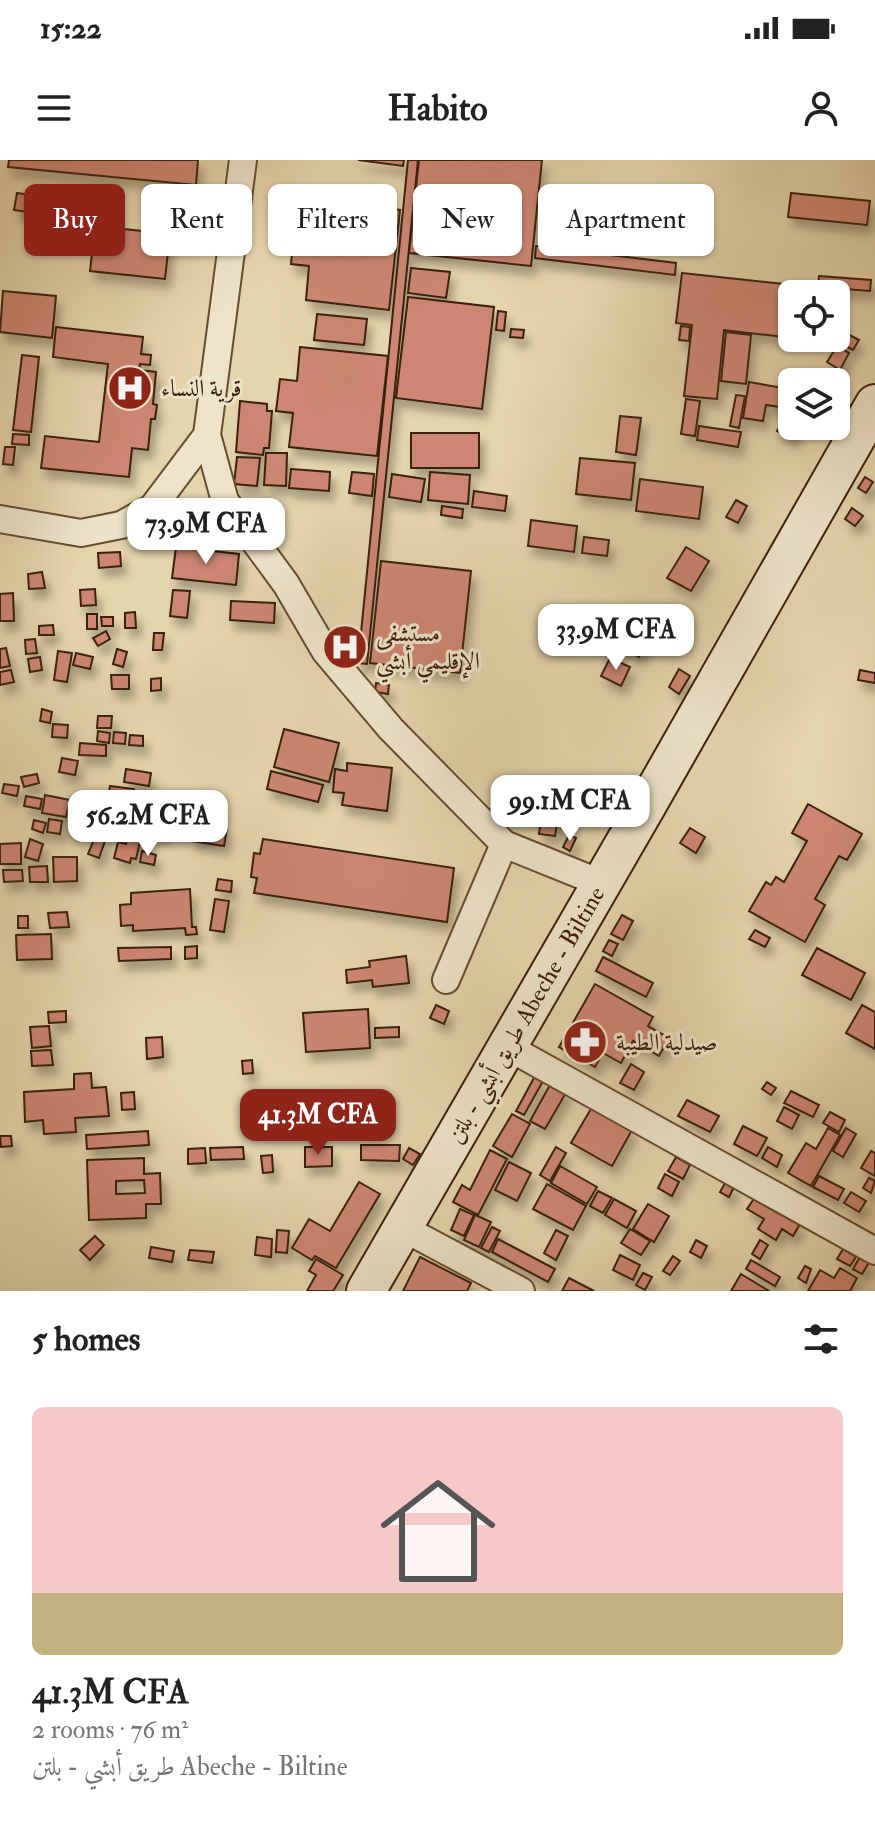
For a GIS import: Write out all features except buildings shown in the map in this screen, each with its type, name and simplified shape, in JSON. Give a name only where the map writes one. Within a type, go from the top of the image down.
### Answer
[{"type":"main road","name":"طريق أبشي - بلتن Abeche - Biltine","points":[[366,1291],[603,884],[875,404]]},
{"type":"street","points":[[243,160],[207,435],[225,501],[286,584],[325,651],[391,729],[504,844],[603,884]]},
{"type":"street","points":[[0,519],[81,533],[121,525],[152,508],[207,435]]},
{"type":"street","points":[[446,980],[504,844]]},
{"type":"street","points":[[506,1046],[875,1251]]},
{"type":"street","points":[[403,1228],[521,1291]]},
{"type":"place","name":"قرية النساء","points":[[130,388]]},
{"type":"place","name":"مستشفى الإقليمي أبشي","points":[[345,647]]},
{"type":"place","name":"صيدلية الطيبة","points":[[585,1042]]}]
